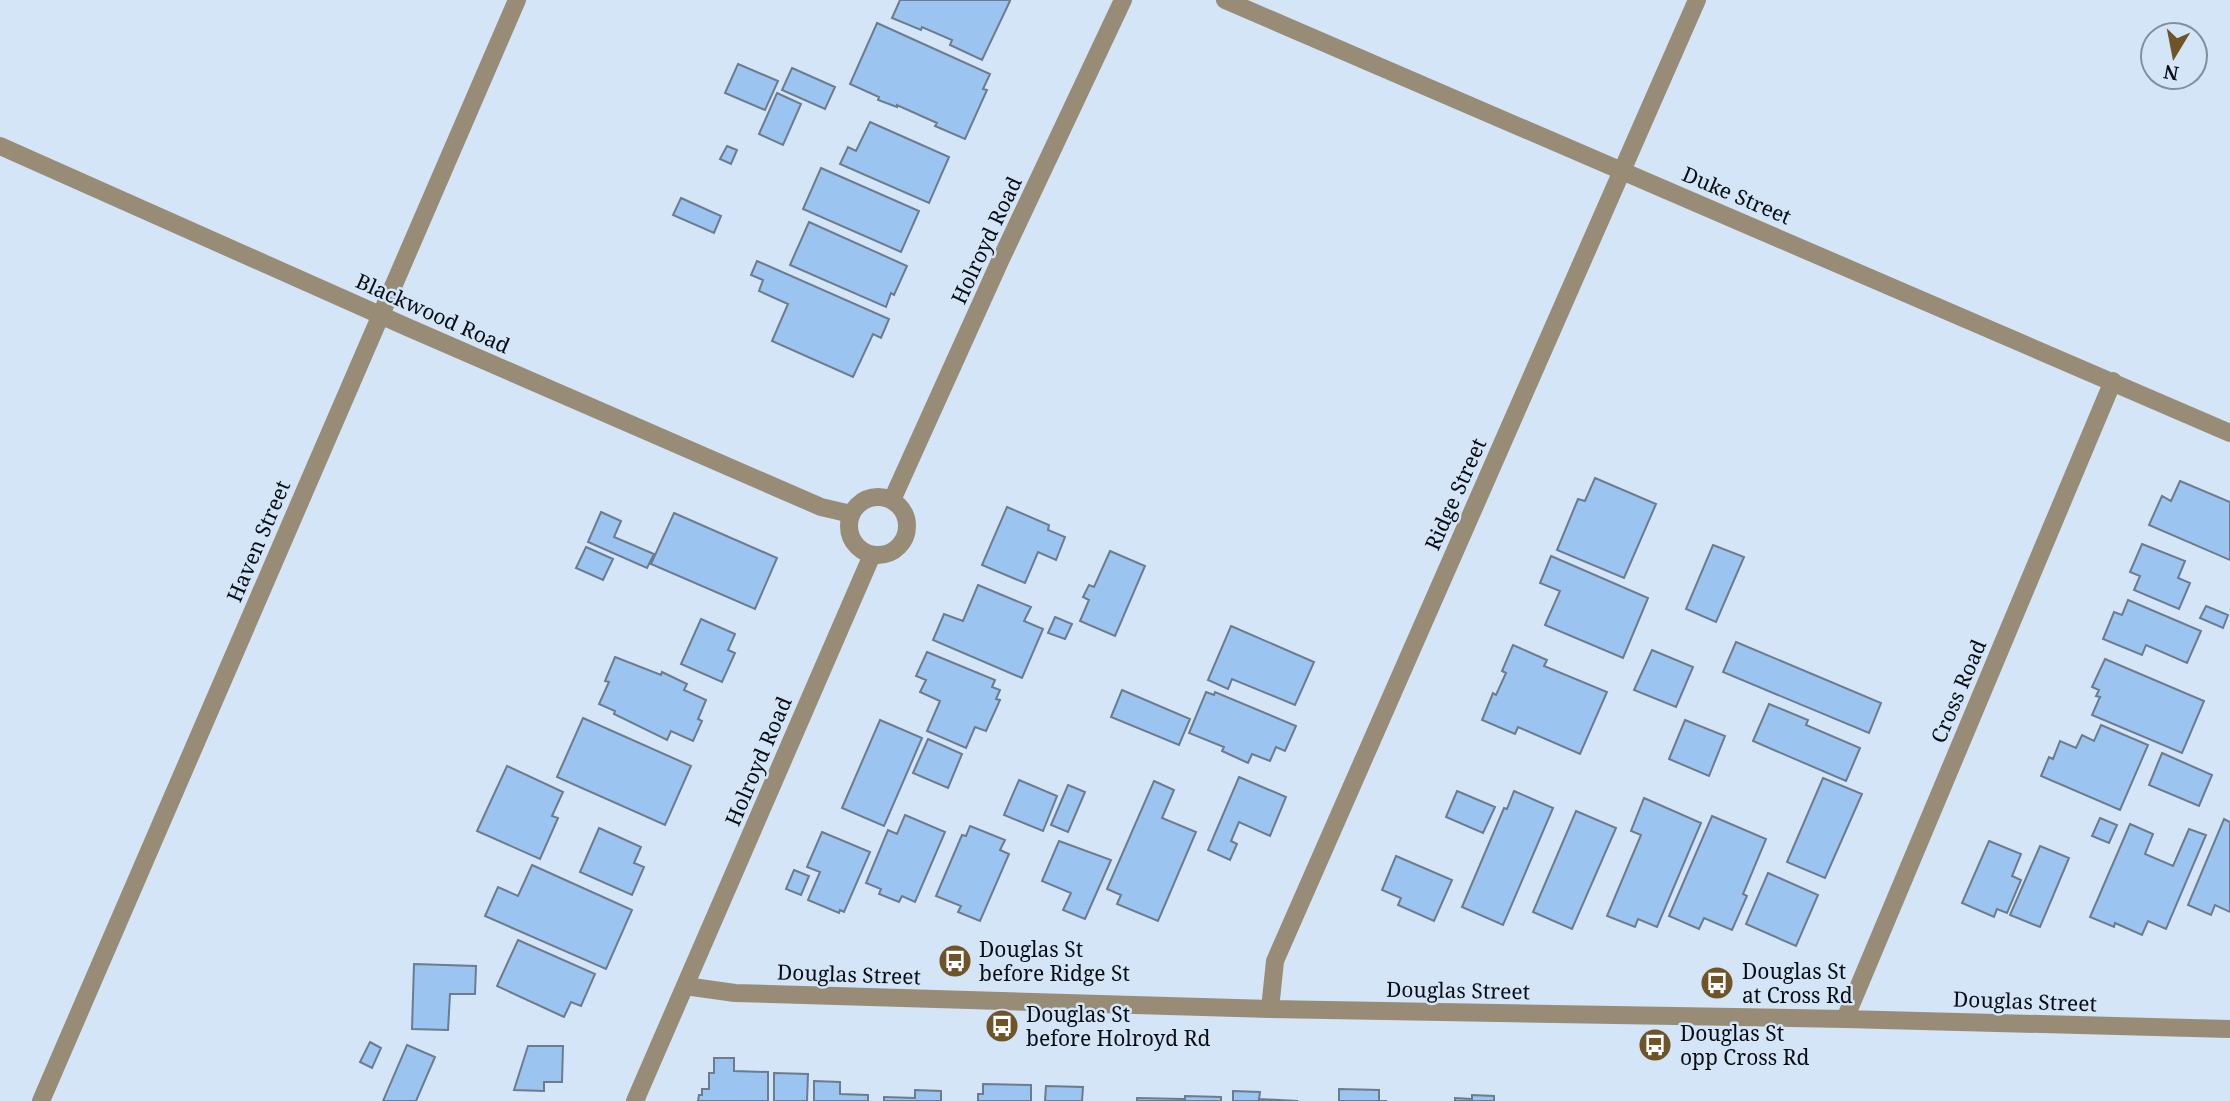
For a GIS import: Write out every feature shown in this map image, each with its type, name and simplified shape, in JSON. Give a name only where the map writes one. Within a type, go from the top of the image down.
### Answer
[{"type":"street","name":"Haven Street","points":[[41,1101],[517,0]]},
{"type":"street","name":"Holroyd Road","points":[[892,500],[1000,261],[1123,0]]},
{"type":"street","name":"Duke Street","points":[[1225,0],[2230,433]]},
{"type":"street","name":"Ridge Street","points":[[1270,1009],[1275,961],[1697,0]]},
{"type":"street","name":"Blackwood Road","points":[[0,146],[821,507],[851,514]]},
{"type":"street","name":"Cross Road","points":[[1845,1019],[2113,381]]},
{"type":"street","points":[[868,498],[892,500],[901,507],[906,517],[904,539],[888,554],[872,555],[862,551],[851,540],[848,529],[851,514],[858,504],[868,498]]},
{"type":"street","name":"Holroyd Road","points":[[635,1101],[872,555]]},
{"type":"street","name":"Douglas Street","points":[[685,986],[735,993],[1270,1009],[2230,1029]]},
{"type":"building","points":[[900,0],[1010,1],[982,60],[950,45],[952,40],[892,18]]},
{"type":"building","points":[[877,23],[990,74],[983,89],[987,90],[965,139],[897,105],[878,100],[879,97],[850,84]]},
{"type":"building","points":[[738,64],[778,81],[765,110],[725,93]]},
{"type":"building","points":[[792,68],[835,87],[825,109],[782,90]]},
{"type":"building","points":[[777,93],[801,104],[783,145],[759,134]]},
{"type":"building","points":[[870,122],[949,157],[929,203],[840,164],[848,147],[856,151]]},
{"type":"building","points":[[727,146],[737,150],[731,164],[720,159]]},
{"type":"building","points":[[821,168],[919,211],[901,252],[803,209]]},
{"type":"building","points":[[681,198],[721,216],[714,233],[673,215]]},
{"type":"building","points":[[809,222],[907,266],[886,307],[790,265]]},
{"type":"building","points":[[757,261],[889,319],[881,338],[873,334],[853,377],[772,341],[788,304],[759,291],[763,280],[751,275]]},
{"type":"building","points":[[1595,478],[1656,504],[1624,578],[1557,550],[1578,499],[1585,501]]},
{"type":"building","points":[[2180,481],[2230,502],[2230,560],[2149,525],[2162,496],[2171,501]]},
{"type":"building","points":[[1007,507],[1049,525],[1048,530],[1065,537],[1056,560],[1038,552],[1025,583],[982,565]]},
{"type":"building","points":[[601,512],[621,521],[614,537],[654,554],[647,568],[588,542]]},
{"type":"building","points":[[674,513],[777,558],[755,609],[651,564]]},
{"type":"building","points":[[2142,544],[2185,561],[2178,578],[2190,583],[2179,609],[2134,590],[2140,576],[2130,572]]},
{"type":"building","points":[[1713,545],[1744,557],[1716,622],[1686,609]]},
{"type":"building","points":[[586,547],[613,559],[603,580],[576,568]]},
{"type":"building","points":[[1110,551],[1145,566],[1115,636],[1080,621],[1089,600],[1083,597],[1089,585],[1094,587]]},
{"type":"building","points":[[1551,556],[1648,598],[1623,658],[1545,625],[1560,591],[1540,583]]},
{"type":"building","points":[[978,585],[1031,607],[1024,621],[1043,629],[1022,678],[933,640],[944,614],[963,621]]},
{"type":"building","points":[[2128,600],[2201,631],[2187,663],[2146,645],[2142,655],[2103,639],[2114,612],[2122,615]]},
{"type":"building","points":[[2206,606],[2228,615],[2223,628],[2200,618]]},
{"type":"building","points":[[1055,617],[1072,624],[1065,639],[1048,633]]},
{"type":"building","points":[[701,619],[735,634],[728,650],[735,653],[722,682],[681,664]]},
{"type":"building","points":[[1231,626],[1314,662],[1295,705],[1232,679],[1228,689],[1208,680]]},
{"type":"building","points":[[1736,642],[1881,703],[1869,733],[1723,672]]},
{"type":"building","points":[[1513,645],[1547,660],[1544,666],[1607,692],[1580,754],[1518,727],[1515,734],[1482,720],[1493,693],[1496,695],[1506,673],[1502,671]]},
{"type":"building","points":[[1652,650],[1693,667],[1676,707],[1634,690]]},
{"type":"building","points":[[927,652],[995,680],[992,687],[1000,690],[996,699],[1000,700],[986,731],[975,727],[966,748],[927,731],[940,701],[920,692],[926,680],[916,676]]},
{"type":"building","points":[[615,657],[661,675],[662,672],[687,684],[684,690],[706,700],[698,719],[702,721],[693,741],[671,731],[667,740],[599,704],[609,682],[605,681]]},
{"type":"building","points":[[2105,659],[2204,701],[2182,753],[2092,715],[2100,697],[2096,696],[2099,690],[2092,687]]},
{"type":"building","points":[[1122,690],[1190,719],[1179,745],[1111,717]]},
{"type":"building","points":[[1206,692],[1214,695],[1215,692],[1296,726],[1285,751],[1276,747],[1270,761],[1252,754],[1248,763],[1222,751],[1224,747],[1189,733]]},
{"type":"building","points":[[1769,704],[1808,720],[1806,725],[1860,748],[1846,781],[1753,741]]},
{"type":"building","points":[[583,718],[691,766],[665,825],[557,777]]},
{"type":"building","points":[[880,720],[922,738],[884,826],[842,808]]},
{"type":"building","points":[[1685,720],[1725,736],[1709,776],[1669,759]]},
{"type":"building","points":[[2101,725],[2148,745],[2120,810],[2041,776],[2049,757],[2053,759],[2060,741],[2076,748],[2082,735],[2094,741]]},
{"type":"building","points":[[928,739],[962,754],[948,788],[913,773]]},
{"type":"building","points":[[2162,753],[2212,775],[2199,806],[2149,785]]},
{"type":"building","points":[[507,766],[563,792],[552,816],[558,818],[540,859],[477,831]]},
{"type":"building","points":[[1239,777],[1286,797],[1270,836],[1239,822],[1231,841],[1237,844],[1230,860],[1208,850]]},
{"type":"building","points":[[1823,778],[1862,794],[1825,878],[1787,862]]},
{"type":"building","points":[[1019,780],[1057,796],[1043,831],[1004,815]]},
{"type":"building","points":[[1154,781],[1174,790],[1162,818],[1196,832],[1158,921],[1117,904],[1121,895],[1107,889]]},
{"type":"building","points":[[1068,785],[1085,792],[1068,832],[1051,825]]},
{"type":"building","points":[[1457,791],[1495,807],[1483,833],[1446,817]]},
{"type":"building","points":[[1514,791],[1553,808],[1503,925],[1462,907],[1504,808],[1507,809]]},
{"type":"building","points":[[1644,798],[1701,823],[1657,927],[1638,919],[1635,927],[1607,916],[1641,835],[1631,831]]},
{"type":"building","points":[[1576,811],[1616,828],[1572,929],[1533,912]]},
{"type":"building","points":[[905,815],[945,832],[915,902],[902,896],[899,902],[879,894],[881,889],[866,883],[888,830],[897,834]]},
{"type":"building","points":[[1712,816],[1766,839],[1743,894],[1747,896],[1732,930],[1704,918],[1699,929],[1669,916]]},
{"type":"building","points":[[2100,818],[2117,825],[2109,843],[2092,836]]},
{"type":"building","points":[[2224,819],[2230,822],[2230,912],[2215,905],[2211,915],[2188,905]]},
{"type":"building","points":[[2130,824],[2153,834],[2145,854],[2173,866],[2189,829],[2206,835],[2166,929],[2148,921],[2142,935],[2115,923],[2114,927],[2090,917]]},
{"type":"building","points":[[970,826],[1005,840],[1000,850],[1009,854],[980,921],[958,912],[961,906],[936,896],[962,835],[966,836]]},
{"type":"building","points":[[599,828],[641,847],[634,863],[644,867],[632,895],[580,872]]},
{"type":"building","points":[[822,832],[870,852],[844,912],[840,910],[839,913],[808,900],[820,872],[807,867]]},
{"type":"building","points":[[1059,841],[1111,860],[1085,919],[1063,910],[1071,893],[1042,881]]},
{"type":"building","points":[[1989,841],[2021,854],[2012,876],[2021,880],[2007,913],[1997,909],[1994,917],[1962,903]]},
{"type":"building","points":[[2040,846],[2069,858],[2040,927],[2010,915]]},
{"type":"building","points":[[1396,856],[1452,880],[1434,921],[1398,905],[1401,898],[1382,890]]},
{"type":"building","points":[[532,865],[632,910],[606,969],[485,916],[498,887],[518,896]]},
{"type":"building","points":[[794,870],[809,876],[801,895],[786,889]]},
{"type":"building","points":[[1768,873],[1818,895],[1796,946],[1746,924]]},
{"type":"building","points":[[518,940],[595,974],[581,1006],[571,1002],[564,1017],[497,986]]},
{"type":"building","points":[[414,964],[476,966],[475,994],[450,994],[448,1030],[412,1029]]},
{"type":"building","points":[[370,1042],[381,1048],[372,1068],[360,1062]]},
{"type":"building","points":[[407,1045],[435,1057],[416,1101],[383,1101]]},
{"type":"building","points":[[528,1046],[563,1046],[562,1082],[544,1082],[544,1091],[514,1090]]},
{"type":"building","points":[[714,1058],[734,1058],[734,1071],[768,1072],[768,1101],[698,1101],[702,1089],[709,1089],[709,1073],[714,1073]]},
{"type":"building","points":[[774,1073],[808,1074],[807,1101],[774,1101]]},
{"type":"building","points":[[814,1081],[840,1082],[840,1094],[868,1095],[868,1101],[814,1101]]},
{"type":"building","points":[[983,1084],[1031,1085],[1031,1101],[978,1101],[978,1094],[983,1094]]},
{"type":"building","points":[[1046,1086],[1083,1087],[1082,1101],[1045,1101]]},
{"type":"building","points":[[1339,1089],[1379,1090],[1379,1101],[1339,1101]]},
{"type":"building","points":[[915,1090],[941,1091],[941,1101],[884,1101],[884,1097],[915,1098]]},
{"type":"building","points":[[1233,1091],[1260,1092],[1259,1099],[1298,1101],[1233,1101]]},
{"type":"building","points":[[1472,1095],[1494,1096],[1494,1101],[1455,1101],[1455,1098],[1472,1099]]},
{"type":"building","points":[[1185,1096],[1221,1097],[1221,1101],[1137,1101],[1137,1098],[1185,1099]]},
{"type":"place","name":"Douglas St before Ridge St","points":[[955,961]]},
{"type":"place","name":"Douglas St at Cross Rd","points":[[1717,983]]},
{"type":"place","name":"Douglas St before Holroyd Rd","points":[[1002,1026]]},
{"type":"place","name":"Douglas St opp Cross Rd","points":[[1655,1045]]}]
